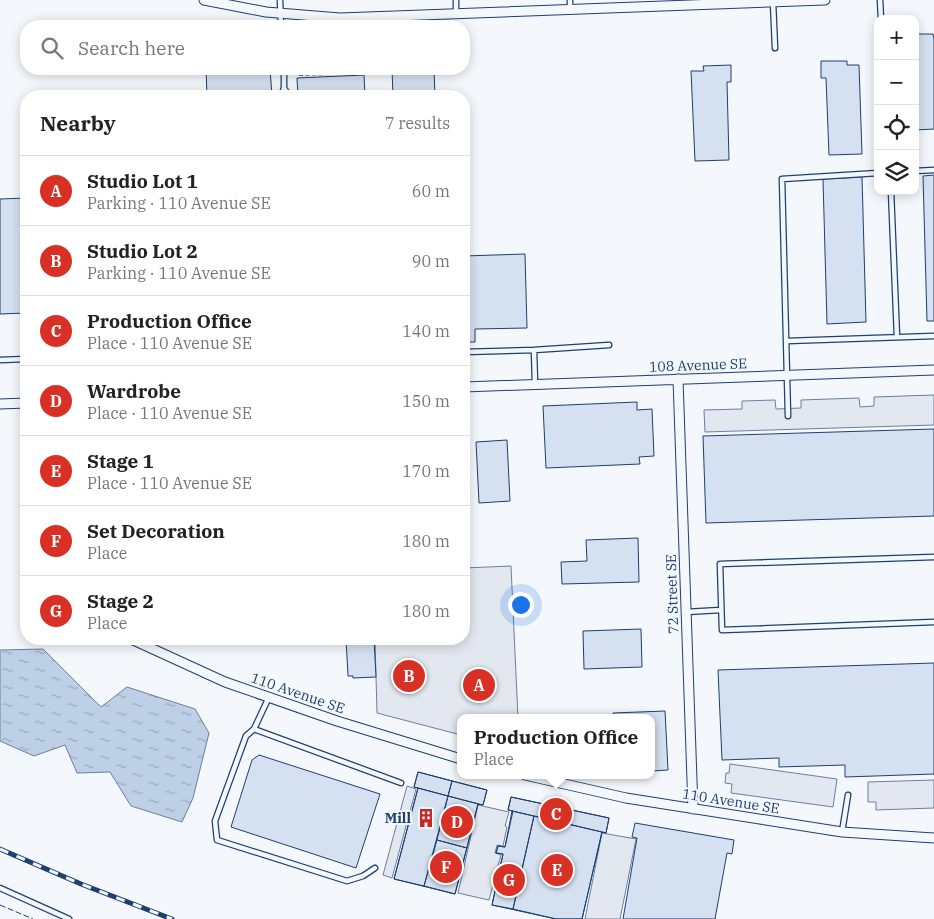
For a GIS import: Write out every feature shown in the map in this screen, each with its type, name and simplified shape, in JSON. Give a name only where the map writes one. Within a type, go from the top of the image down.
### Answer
[{"type":"street","points":[[204,0],[281,14],[340,18],[456,14],[570,5],[825,0]]},
{"type":"street","name":"108 Avenue SE","points":[[470,387],[934,370]]},
{"type":"street","name":"72 Street SE","points":[[678,379],[693,809]]},
{"type":"street","points":[[0,404],[20,403]]},
{"type":"street","name":"110 Avenue SE","points":[[144,645],[226,682],[270,698],[337,721],[457,758]]},
{"type":"street","name":"110 Avenue SE","points":[[543,779],[626,798],[842,832],[934,838]]},
{"type":"lane","points":[[280,0],[281,20]]},
{"type":"lane","points":[[456,0],[456,14]]},
{"type":"lane","points":[[880,0],[881,15]]},
{"type":"lane","points":[[773,2],[774,48]]},
{"type":"lane","points":[[284,75],[284,88]]},
{"type":"lane","points":[[919,171],[934,170]]},
{"type":"lane","points":[[788,416],[782,179],[874,173]]},
{"type":"lane","points":[[891,195],[897,338]]},
{"type":"lane","points":[[787,341],[934,336]]},
{"type":"lane","points":[[470,352],[610,345]]},
{"type":"lane","points":[[534,350],[535,384]]},
{"type":"lane","points":[[0,360],[20,359]]},
{"type":"lane","points":[[934,557],[720,564],[722,630],[934,622]]},
{"type":"lane","points":[[686,612],[721,610]]},
{"type":"lane","points":[[270,698],[254,729],[246,736],[215,821],[217,840],[347,881],[363,876],[376,868]]},
{"type":"lane","points":[[254,729],[401,783]]},
{"type":"lane","points":[[842,832],[848,795]]},
{"type":"lane","points":[[0,888],[69,919]]},
{"type":"shaded area","points":[[934,395],[934,425],[705,432],[704,410],[742,409],[742,401],[775,400],[776,409],[801,408],[801,400],[859,398],[860,407],[874,406],[874,397]]},
{"type":"shaded area","points":[[511,566],[518,714],[457,714],[457,734],[377,713],[375,645],[470,645],[470,568]]},
{"type":"shaded area","points":[[730,764],[837,779],[833,807],[731,793],[732,784],[725,783],[726,773],[729,773]]},
{"type":"shaded area","points":[[934,780],[934,808],[876,810],[876,802],[868,802],[868,782]]},
{"type":"shaded area","points":[[407,786],[416,789],[392,878],[383,875]]},
{"type":"shaded area","points":[[478,805],[509,812],[505,826],[507,827],[503,846],[497,845],[495,853],[501,855],[489,900],[458,893]]},
{"type":"shaded area","points":[[602,833],[636,839],[620,919],[585,919]]},
{"type":"water","points":[[43,649],[101,707],[127,687],[195,709],[209,733],[193,798],[182,822],[131,806],[110,772],[77,773],[65,745],[34,756],[0,741],[0,650]]},
{"type":"building","points":[[919,34],[933,34],[934,39],[934,129],[919,130]]},
{"type":"building","points":[[821,61],[847,61],[847,65],[859,65],[862,154],[829,155],[826,78],[821,78]]},
{"type":"building","points":[[731,65],[731,82],[727,82],[729,160],[695,161],[691,71],[704,71],[703,66]]},
{"type":"building","points":[[206,75],[270,75],[272,90],[207,90]]},
{"type":"building","points":[[364,75],[365,90],[298,90],[297,78]]},
{"type":"building","points":[[392,75],[434,75],[435,90],[393,90]]},
{"type":"building","points":[[934,175],[934,321],[927,321],[923,176]]},
{"type":"building","points":[[862,177],[866,322],[827,324],[823,179]]},
{"type":"building","points":[[20,198],[20,313],[0,314],[0,199]]},
{"type":"building","points":[[525,254],[527,328],[475,329],[475,342],[470,342],[470,256]]},
{"type":"building","points":[[637,402],[637,410],[652,409],[654,456],[639,457],[640,464],[546,468],[543,406]]},
{"type":"building","points":[[934,429],[934,516],[706,523],[703,436]]},
{"type":"building","points":[[507,440],[510,501],[479,503],[476,442]]},
{"type":"building","points":[[638,538],[639,582],[562,584],[561,562],[587,561],[586,540]]},
{"type":"building","points":[[641,629],[642,667],[584,669],[583,631]]},
{"type":"building","points":[[346,645],[374,645],[376,677],[353,678],[353,676],[348,676]]},
{"type":"building","points":[[934,663],[934,774],[845,777],[845,765],[779,767],[779,758],[722,760],[718,670]]},
{"type":"building","points":[[665,711],[668,770],[655,771],[655,714],[613,713]]},
{"type":"building","points":[[259,755],[380,794],[356,868],[231,827],[252,760]]},
{"type":"building","points":[[418,772],[487,790],[483,805],[478,804],[455,894],[394,879],[418,788],[414,787]]},
{"type":"building","points":[[418,772],[452,781],[448,796],[414,787]]},
{"type":"building","points":[[452,781],[487,790],[483,805],[448,796]]},
{"type":"building","name":"Mill","points":[[418,788],[448,796],[424,886],[394,879]]},
{"type":"building","points":[[448,796],[478,804],[467,848],[437,840]]},
{"type":"building","points":[[511,797],[609,818],[606,833],[602,832],[582,919],[556,919],[492,905],[503,854],[496,853],[498,846],[505,847],[513,811],[508,810]]},
{"type":"building","points":[[511,797],[609,818],[606,833],[508,810]]},
{"type":"building","points":[[512,811],[534,816],[513,909],[492,905],[503,854],[496,853],[498,846],[505,847]]},
{"type":"building","points":[[534,816],[602,832],[582,919],[556,919],[513,909]]},
{"type":"building","points":[[635,823],[734,840],[732,854],[727,853],[715,919],[623,919],[637,838],[632,837]]},
{"type":"building","points":[[437,840],[467,848],[455,894],[424,886]]},
{"type":"railway","points":[[0,849],[81,884],[172,919]]},
{"type":"fence","points":[[0,905],[33,919]]},
{"type":"place","name":"Studio Lot 2","points":[[409,676]]},
{"type":"place","name":"Studio Lot 1","points":[[479,685]]},
{"type":"place","name":"Production Office","points":[[556,814]]},
{"type":"place","name":"Mill","points":[[426,818]]},
{"type":"place","name":"Wardrobe","points":[[457,822]]},
{"type":"place","name":"Set Decoration","points":[[446,867]]},
{"type":"place","name":"Stage 1","points":[[557,870]]},
{"type":"place","name":"Stage 2","points":[[509,880]]}]
